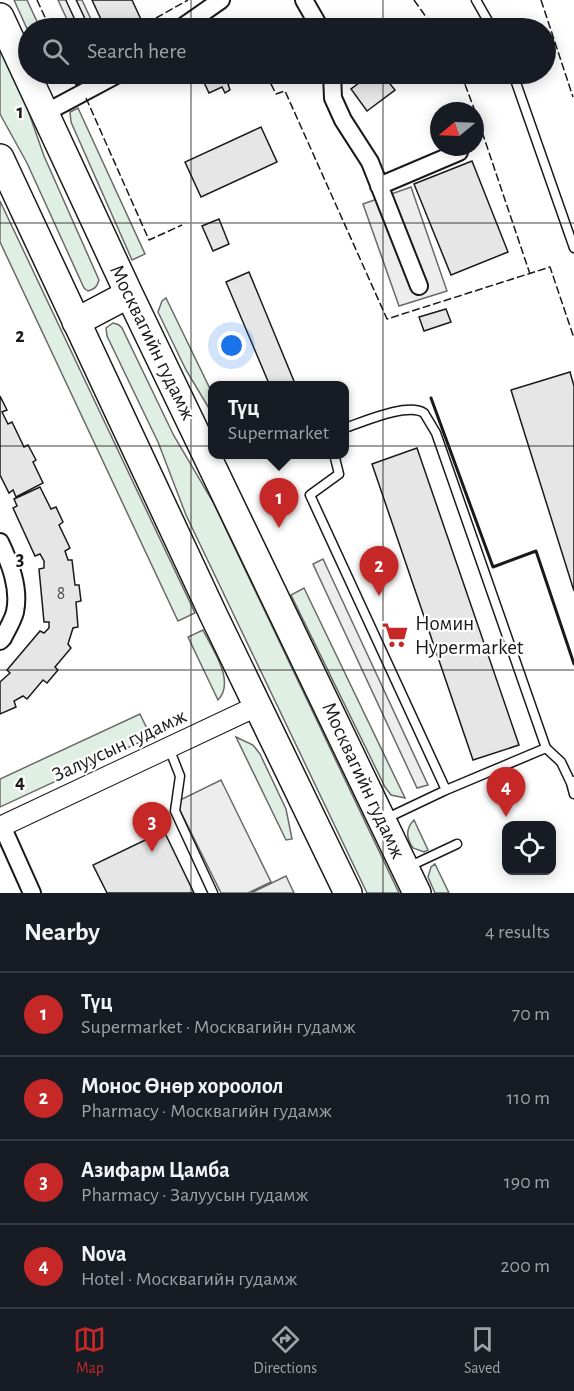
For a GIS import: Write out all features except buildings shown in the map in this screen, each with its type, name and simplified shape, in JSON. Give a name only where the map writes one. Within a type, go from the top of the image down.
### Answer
[{"type":"highway","name":"Москвагийн гудамж","points":[[0,16],[18,55]]},
{"type":"highway","name":"Москвагийн гудамж","points":[[32,84],[208,458]]},
{"type":"highway","points":[[0,158],[348,893]]},
{"type":"highway","points":[[76,322],[129,294]]},
{"type":"highway","name":"Москвагийн гудамж","points":[[209,459],[417,893]]},
{"type":"street","points":[[195,18],[221,0]]},
{"type":"street","points":[[304,0],[314,18]]},
{"type":"street","points":[[45,113],[97,84]]},
{"type":"street","points":[[332,84],[333,98],[370,162],[419,286]]},
{"type":"street","points":[[380,186],[450,156]]},
{"type":"street","points":[[0,542],[7,556],[15,584],[15,612],[0,641]]},
{"type":"street","name":"Залуусын гудамж","points":[[1,826],[258,706]]},
{"type":"street","points":[[1,826],[32,893]]},
{"type":"lane","points":[[71,0],[79,18]]},
{"type":"lane","points":[[476,0],[486,18]]},
{"type":"lane","points":[[517,84],[574,248]]},
{"type":"lane","points":[[349,427],[406,409],[424,413],[436,433],[546,748],[561,762],[572,782],[574,794]]},
{"type":"lane","points":[[335,459],[339,474],[310,495],[446,790]]},
{"type":"lane","points":[[169,748],[180,776],[175,811],[213,893]]},
{"type":"lane","points":[[383,820],[446,790],[546,748]]},
{"type":"lane","points":[[406,868],[457,844]]},
{"type":"green space","points":[[14,0],[27,0],[35,18],[22,18]]},
{"type":"green space","points":[[0,47],[23,96],[44,156],[99,280],[95,287],[88,291],[84,288],[27,163],[0,114]]},
{"type":"green space","points":[[78,108],[145,254],[132,260],[71,122],[70,112]]},
{"type":"green space","points":[[0,201],[195,613],[178,621],[0,242]]},
{"type":"green space","points":[[166,298],[208,385],[208,407],[186,370],[158,312],[162,301]]},
{"type":"green space","points":[[113,323],[122,328],[174,436],[213,502],[399,893],[367,893],[186,515],[158,442],[107,336],[106,328]]},
{"type":"green space","points":[[304,588],[405,798],[391,795],[385,787],[291,595]]},
{"type":"green space","points":[[203,630],[224,675],[225,684],[218,700],[188,637]]},
{"type":"green space","points":[[140,714],[151,737],[0,807],[0,779]]},
{"type":"green space","points":[[236,737],[253,745],[260,754],[286,809],[292,839],[286,840]]},
{"type":"green space","points":[[414,820],[428,850],[424,852],[413,848],[409,841],[407,834]]},
{"type":"green space","points":[[435,864],[449,893],[435,893],[428,877],[431,867]]},
{"type":"shaded area","points":[[58,0],[82,0],[90,18],[66,18]]},
{"type":"shaded area","points":[[411,187],[447,291],[399,306],[363,204]]},
{"type":"shaded area","points":[[323,559],[428,785],[417,788],[313,564]]},
{"type":"shaded area","points":[[221,780],[271,882],[248,893],[221,893],[176,802]]},
{"type":"shaded area","points":[[286,876],[294,893],[251,893]]},
{"type":"fence","points":[[37,0],[45,18]]},
{"type":"fence","points":[[156,18],[188,0]]},
{"type":"fence","points":[[414,0],[427,18]]},
{"type":"fence","points":[[541,0],[547,18]]},
{"type":"fence","points":[[556,45],[573,97]]},
{"type":"fence","points":[[271,84],[276,94],[285,91],[387,319],[550,267],[574,338]]},
{"type":"fence","points":[[465,84],[472,102]]},
{"type":"fence","points":[[86,98],[149,240],[182,225]]},
{"type":"fence","points":[[484,138],[530,274]]},
{"type":"wall","points":[[431,398],[493,567],[536,551],[574,664]]},
{"type":"place","name":"Түц","points":[[279,528]]},
{"type":"place","name":"Монос Өнөр хороолол","points":[[379,596]]},
{"type":"place","name":"Номин Hyрermarket","points":[[395,635]]},
{"type":"place","name":"Nova","points":[[506,817]]},
{"type":"place","name":"Азифарм Цамба","points":[[152,852]]}]
